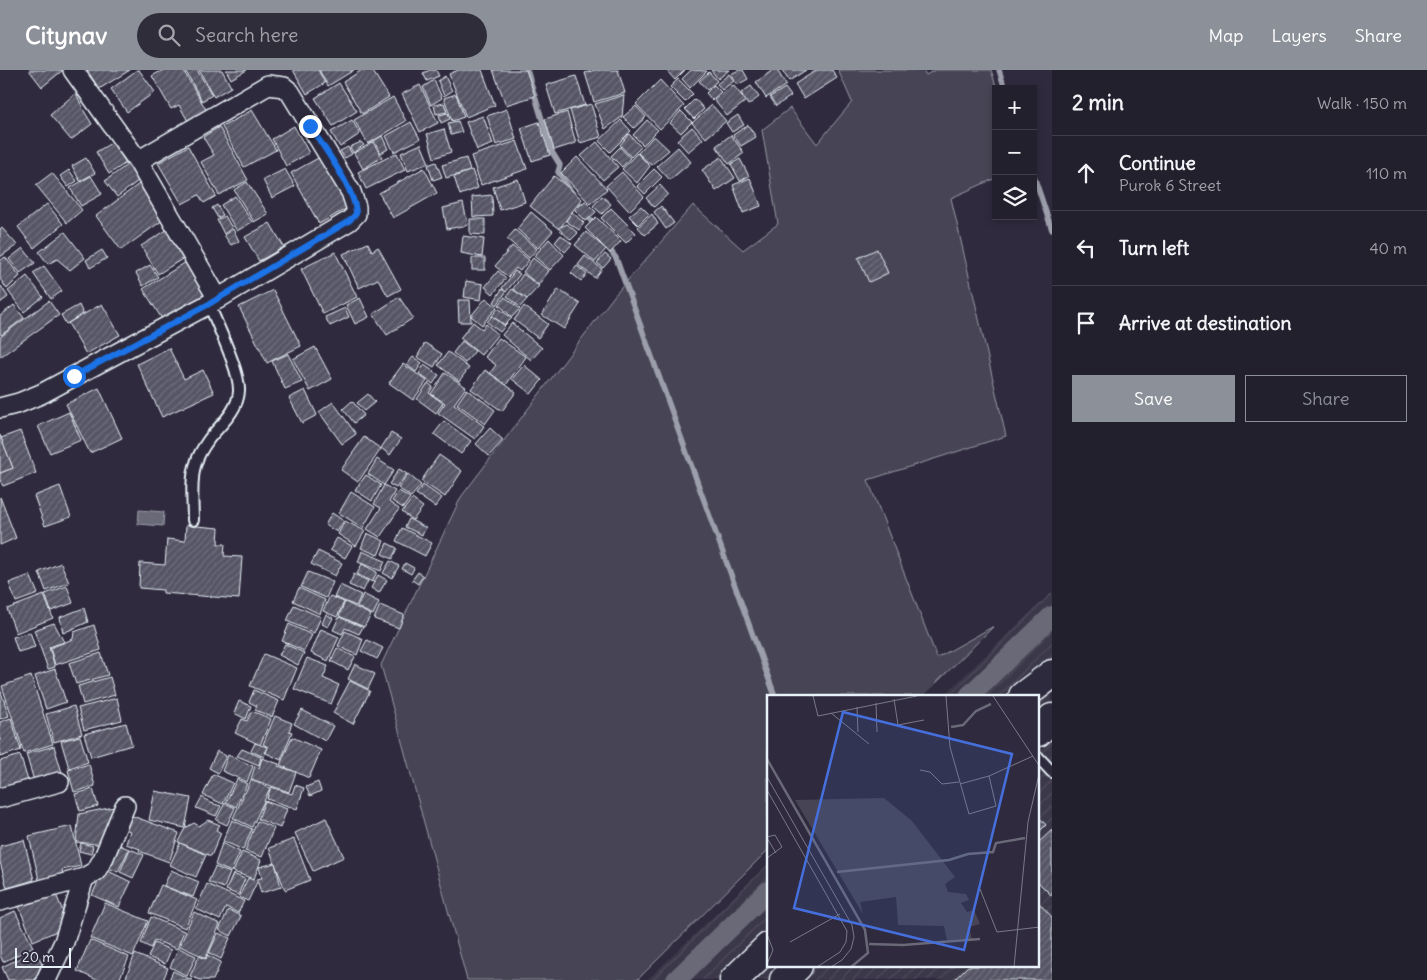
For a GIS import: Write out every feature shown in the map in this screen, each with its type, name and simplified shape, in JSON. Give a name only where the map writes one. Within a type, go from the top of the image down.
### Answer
[{"type":"highway","points":[[1024,695],[1052,674]]},
{"type":"highway","points":[[1040,730],[1052,718]]},
{"type":"highway","points":[[734,980],[767,948]]},
{"type":"highway","points":[[784,980],[796,968]]},
{"type":"street","points":[[74,70],[138,161],[214,302]]},
{"type":"street","points":[[0,408],[19,403],[40,394],[214,302],[349,221],[356,214],[356,207],[351,192],[290,92],[284,87],[268,85],[138,161]]},
{"type":"street","points":[[0,798],[59,782]]},
{"type":"street","points":[[0,901],[84,878],[96,871],[104,857],[125,806]]},
{"type":"street","points":[[46,980],[64,942],[84,878]]},
{"type":"lane","points":[[193,520],[192,489],[195,464],[207,442],[231,413],[239,390],[235,370],[214,302]]},
{"type":"lane","points":[[1040,759],[1052,772]]},
{"type":"shaded area","points":[[838,70],[923,70],[926,75],[935,70],[991,70],[996,85],[992,85],[992,180],[951,198],[1006,436],[868,480],[937,658],[994,626],[924,695],[767,695],[767,851],[637,980],[467,980],[381,665],[461,497],[614,296],[693,205],[743,250],[778,224],[762,130],[790,108],[817,144],[852,102]]},
{"type":"shaded area","points":[[1052,592],[1052,980],[647,980],[767,865],[767,968],[1040,968],[1040,695],[944,695]]},
{"type":"water","points":[[139,510],[164,512],[163,526],[138,524]]},
{"type":"building","points":[[29,70],[63,70],[42,87]]},
{"type":"building","points":[[87,70],[130,70],[99,89]]},
{"type":"building","points":[[139,70],[155,92],[127,112],[111,89]]},
{"type":"building","points":[[163,70],[183,70],[208,113],[189,123],[179,105],[171,109],[152,76]]},
{"type":"building","points":[[185,70],[197,70],[212,95],[202,101]]},
{"type":"building","points":[[199,70],[222,70],[231,87],[214,97]]},
{"type":"building","points":[[226,70],[247,70],[231,79]]},
{"type":"building","points":[[293,70],[318,70],[325,83],[307,94]]},
{"type":"building","points":[[319,70],[354,70],[328,86]]},
{"type":"building","points":[[362,70],[372,70],[389,97],[362,114],[343,82]]},
{"type":"building","points":[[436,70],[439,76],[427,81],[423,73]]},
{"type":"building","points":[[458,70],[482,70],[495,105],[466,117],[449,74]]},
{"type":"building","points":[[493,70],[526,70],[535,96],[506,105]]},
{"type":"building","points":[[595,70],[618,70],[625,93],[594,102],[585,73]]},
{"type":"building","points":[[666,70],[685,70],[675,80]]},
{"type":"building","points":[[691,70],[707,71],[690,88],[682,79]]},
{"type":"building","points":[[711,70],[729,70],[718,79]]},
{"type":"building","points":[[743,70],[748,79],[737,85],[731,74]]},
{"type":"building","points":[[773,70],[777,70],[786,85],[766,98],[756,82]]},
{"type":"building","points":[[782,70],[806,70],[789,81]]},
{"type":"building","points":[[817,70],[832,70],[837,78],[804,99],[795,84]]},
{"type":"building","points":[[709,72],[717,81],[707,90],[699,81]]},
{"type":"building","points":[[729,74],[734,81],[722,90],[717,84]]},
{"type":"building","points":[[445,76],[452,91],[444,96],[438,81]]},
{"type":"building","points":[[576,76],[585,105],[555,114],[546,85]]},
{"type":"building","points":[[678,79],[693,94],[685,102],[670,87]]},
{"type":"building","points":[[434,80],[442,98],[431,105],[423,87]]},
{"type":"building","points":[[660,80],[684,106],[660,129],[636,104]]},
{"type":"building","points":[[339,83],[357,111],[333,126],[315,98]]},
{"type":"building","points":[[420,85],[438,123],[420,132],[402,94]]},
{"type":"building","points":[[714,85],[721,92],[712,100],[706,93]]},
{"type":"building","points":[[733,85],[746,101],[727,116],[714,100]]},
{"type":"building","points":[[751,86],[759,97],[748,105],[741,93]]},
{"type":"building","points":[[785,88],[791,96],[776,106],[770,97]]},
{"type":"building","points":[[76,93],[92,124],[71,140],[50,115]]},
{"type":"building","points":[[456,94],[464,117],[452,121],[444,98]]},
{"type":"building","points":[[624,95],[622,117],[605,129],[595,104]]},
{"type":"building","points":[[393,97],[406,121],[368,144],[354,120]]},
{"type":"building","points":[[695,99],[704,109],[694,119],[685,109]]},
{"type":"building","points":[[444,103],[447,112],[436,114],[434,105]]},
{"type":"building","points":[[591,104],[601,137],[580,143],[570,110]]},
{"type":"building","points":[[712,105],[726,121],[706,138],[692,123]]},
{"type":"building","points":[[636,106],[646,117],[634,128],[623,117]]},
{"type":"building","points":[[507,109],[516,139],[496,145],[487,116]]},
{"type":"building","points":[[252,110],[276,150],[244,167],[222,127]]},
{"type":"building","points":[[681,111],[692,122],[681,133],[670,123]]},
{"type":"building","points":[[567,112],[576,143],[554,150],[545,119]]},
{"type":"building","points":[[448,113],[450,119],[441,123],[439,115]]},
{"type":"building","points":[[738,115],[744,125],[732,132],[726,123]]},
{"type":"building","points":[[483,116],[493,144],[477,150],[466,122]]},
{"type":"building","points":[[352,120],[360,134],[340,147],[331,132]]},
{"type":"building","points":[[621,120],[631,131],[610,152],[599,141]]},
{"type":"building","points":[[647,120],[658,130],[643,145],[633,135]]},
{"type":"building","points":[[458,121],[462,132],[451,135],[448,123]]},
{"type":"building","points":[[411,122],[420,139],[394,152],[386,136]]},
{"type":"building","points":[[539,122],[550,155],[532,161],[521,128]]},
{"type":"building","points":[[748,125],[756,137],[741,146],[733,135]]},
{"type":"building","points":[[294,126],[309,153],[286,166],[272,139]]},
{"type":"building","points":[[219,127],[248,180],[219,195],[201,162],[214,155],[203,137]]},
{"type":"building","points":[[692,127],[703,139],[688,152],[677,140]]},
{"type":"building","points":[[444,129],[451,152],[434,158],[427,134]]},
{"type":"building","points":[[629,134],[641,147],[631,157],[620,145]]},
{"type":"building","points":[[731,135],[744,153],[729,164],[716,146]]},
{"type":"building","points":[[382,136],[388,149],[381,153],[374,141]]},
{"type":"building","points":[[654,136],[669,150],[651,165],[638,153]]},
{"type":"building","points":[[517,141],[527,169],[481,185],[471,156]]},
{"type":"building","points":[[113,142],[126,163],[109,174],[96,152]]},
{"type":"building","points":[[361,142],[364,145],[353,153],[350,147]]},
{"type":"building","points":[[373,142],[382,157],[363,169],[354,153]]},
{"type":"building","points":[[597,142],[618,167],[603,180],[581,156]]},
{"type":"building","points":[[421,144],[429,163],[408,171],[401,153]]},
{"type":"building","points":[[188,146],[216,196],[204,203],[199,195],[182,204],[158,163]]},
{"type":"building","points":[[348,147],[352,154],[345,158],[340,151]]},
{"type":"building","points":[[620,147],[630,158],[622,167],[611,156]]},
{"type":"building","points":[[678,147],[691,162],[670,180],[657,166]]},
{"type":"building","points":[[397,153],[405,170],[366,189],[358,172]]},
{"type":"building","points":[[637,153],[650,166],[637,183],[622,169]]},
{"type":"building","points":[[322,156],[351,206],[319,224],[291,173]]},
{"type":"building","points":[[577,157],[607,189],[590,204],[561,173]]},
{"type":"building","points":[[721,157],[735,178],[716,191],[702,170]]},
{"type":"building","points":[[86,158],[95,173],[80,181],[72,166]]},
{"type":"building","points":[[466,158],[470,171],[446,178],[442,165]]},
{"type":"building","points":[[740,159],[749,176],[740,181],[731,164]]},
{"type":"building","points":[[131,162],[142,178],[117,197],[105,181]]},
{"type":"building","points":[[436,162],[442,177],[433,180],[428,165]]},
{"type":"building","points":[[424,168],[437,193],[393,218],[379,193]]},
{"type":"building","points":[[285,169],[295,186],[272,198],[263,180]]},
{"type":"building","points":[[654,169],[662,177],[645,194],[637,186]]},
{"type":"building","points":[[69,170],[77,181],[68,187],[60,176]]},
{"type":"building","points":[[472,170],[478,188],[460,195],[454,177]]},
{"type":"building","points":[[622,172],[644,197],[629,211],[606,186]]},
{"type":"building","points":[[52,173],[82,210],[67,223],[36,185]]},
{"type":"building","points":[[91,176],[102,194],[81,206],[70,188]]},
{"type":"building","points":[[554,176],[582,199],[559,229],[530,206]]},
{"type":"building","points":[[750,178],[761,206],[743,213],[733,185]]},
{"type":"building","points":[[518,179],[525,202],[500,210],[493,187]]},
{"type":"building","points":[[247,182],[268,214],[254,222],[234,190]]},
{"type":"building","points":[[139,184],[163,220],[121,250],[96,216]]},
{"type":"building","points":[[660,185],[668,194],[654,207],[646,198]]},
{"type":"building","points":[[492,195],[493,216],[473,217],[472,197]]},
{"type":"building","points":[[235,196],[252,222],[237,231],[221,205]]},
{"type":"building","points":[[602,196],[611,204],[602,214],[593,206]]},
{"type":"building","points":[[585,201],[596,212],[586,221],[575,210]]},
{"type":"building","points":[[463,203],[468,225],[447,229],[443,208]]},
{"type":"building","points":[[47,204],[63,224],[34,248],[18,227]]},
{"type":"building","points":[[217,205],[223,215],[218,218],[212,208]]},
{"type":"building","points":[[641,206],[649,214],[638,225],[629,216]]},
{"type":"building","points":[[661,206],[674,223],[666,229],[654,212]]},
{"type":"building","points":[[611,208],[636,233],[626,243],[601,218]]},
{"type":"building","points":[[531,212],[553,231],[538,248],[517,229]]},
{"type":"building","points":[[572,212],[584,223],[579,230],[566,221]]},
{"type":"building","points":[[652,214],[658,224],[645,235],[638,227]]},
{"type":"building","points":[[225,216],[232,228],[224,234],[217,220]]},
{"type":"building","points":[[596,217],[621,241],[610,253],[585,228]]},
{"type":"building","points":[[470,219],[485,219],[485,235],[470,234]]},
{"type":"building","points":[[270,223],[284,247],[259,261],[245,237]]},
{"type":"building","points":[[567,224],[578,233],[571,240],[558,228]]},
{"type":"building","points":[[2,228],[17,245],[0,257],[0,230]]},
{"type":"building","points":[[170,228],[187,256],[158,274],[141,246]]},
{"type":"building","points":[[233,229],[239,241],[231,245],[224,235]]},
{"type":"building","points":[[515,230],[537,249],[529,258],[507,239]]},
{"type":"building","points":[[65,232],[85,258],[70,270],[57,259],[48,264],[39,252]]},
{"type":"building","points":[[586,232],[606,249],[595,262],[575,245]]},
{"type":"building","points":[[561,235],[572,244],[565,252],[555,242]]},
{"type":"building","points":[[463,236],[484,239],[482,257],[461,253]]},
{"type":"building","points":[[549,239],[564,255],[550,270],[534,256]]},
{"type":"building","points":[[368,243],[372,251],[378,247],[401,289],[388,296],[378,279],[359,288],[343,254]]},
{"type":"building","points":[[512,246],[529,260],[520,271],[516,268],[508,277],[495,266]]},
{"type":"building","points":[[23,248],[35,263],[20,273],[9,259]]},
{"type":"building","points":[[877,249],[888,273],[869,282],[858,258]]},
{"type":"building","points":[[102,250],[107,258],[90,268],[86,260]]},
{"type":"building","points":[[335,252],[357,297],[323,314],[301,269]]},
{"type":"building","points":[[605,254],[611,259],[603,268],[597,263]]},
{"type":"building","points":[[585,256],[602,269],[595,278],[578,265]]},
{"type":"building","points":[[5,257],[20,276],[7,289],[0,279],[0,261]]},
{"type":"building","points":[[472,258],[485,258],[485,270],[472,270]]},
{"type":"building","points":[[533,258],[549,271],[538,285],[523,272]]},
{"type":"building","points":[[191,259],[212,292],[164,322],[143,289]]},
{"type":"building","points":[[150,265],[158,277],[143,286],[136,273]]},
{"type":"building","points":[[44,266],[62,291],[51,299],[33,273]]},
{"type":"building","points":[[577,266],[587,274],[581,281],[571,273]]},
{"type":"building","points":[[498,271],[506,278],[493,294],[485,287]]},
{"type":"building","points":[[515,271],[520,274],[506,292],[502,288]]},
{"type":"building","points":[[523,274],[539,286],[527,299],[513,289]]},
{"type":"building","points":[[27,276],[43,297],[24,312],[8,291]]},
{"type":"building","points":[[466,281],[483,284],[481,300],[464,297]]},
{"type":"building","points":[[0,287],[8,297],[0,303]]},
{"type":"building","points":[[502,289],[506,292],[497,305],[494,302]]},
{"type":"building","points":[[512,289],[527,299],[520,307],[507,296]]},
{"type":"building","points":[[558,289],[580,304],[564,329],[542,315]]},
{"type":"building","points":[[273,290],[301,346],[267,363],[239,307]]},
{"type":"building","points":[[399,297],[413,318],[387,335],[373,314]]},
{"type":"building","points":[[505,297],[520,309],[512,317],[499,305]]},
{"type":"building","points":[[360,298],[369,317],[355,324],[346,305]]},
{"type":"building","points":[[486,298],[497,307],[482,325],[471,316]]},
{"type":"building","points":[[458,300],[470,300],[471,322],[459,322]]},
{"type":"building","points":[[49,301],[59,315],[0,357],[0,337]]},
{"type":"building","points":[[102,304],[120,335],[86,354],[68,323]]},
{"type":"building","points":[[14,305],[24,318],[1,335],[0,316]]},
{"type":"building","points":[[79,305],[83,314],[66,324],[61,315]]},
{"type":"building","points":[[524,306],[548,324],[538,338],[514,320]]},
{"type":"building","points":[[345,308],[349,317],[330,326],[325,317]]},
{"type":"building","points":[[498,308],[512,318],[505,325],[492,316]]},
{"type":"building","points":[[492,316],[505,326],[500,332],[487,322]]},
{"type":"building","points":[[473,322],[482,329],[486,324],[498,334],[481,355],[460,338]]},
{"type":"building","points":[[512,323],[542,348],[531,360],[502,335]]},
{"type":"building","points":[[499,338],[526,357],[506,385],[490,373],[496,365],[485,357]]},
{"type":"building","points":[[462,341],[475,351],[465,363],[453,353]]},
{"type":"building","points":[[425,343],[442,354],[434,367],[417,357]]},
{"type":"building","points":[[315,347],[332,379],[310,391],[293,359]]},
{"type":"building","points":[[169,348],[184,379],[203,370],[214,393],[162,417],[137,364]]},
{"type":"building","points":[[448,352],[469,368],[459,381],[438,365]]},
{"type":"building","points":[[288,354],[302,382],[285,389],[272,361]]},
{"type":"building","points":[[413,357],[422,363],[416,372],[407,365]]},
{"type":"building","points":[[403,364],[427,381],[413,400],[389,383]]},
{"type":"building","points":[[424,365],[439,375],[433,384],[419,374]]},
{"type":"building","points":[[524,365],[542,380],[531,394],[512,379]]},
{"type":"building","points":[[485,370],[516,392],[502,411],[471,389]]},
{"type":"building","points":[[445,373],[466,387],[454,404],[484,426],[475,439],[438,413],[445,403],[431,394]]},
{"type":"building","points":[[428,383],[433,387],[429,393],[443,403],[436,413],[417,399]]},
{"type":"building","points":[[99,388],[122,438],[90,453],[66,404]]},
{"type":"building","points":[[467,389],[495,410],[485,424],[457,404]]},
{"type":"building","points":[[305,390],[317,415],[302,423],[289,398]]},
{"type":"building","points":[[368,394],[375,402],[364,411],[357,403]]},
{"type":"building","points":[[352,401],[364,415],[354,423],[343,409]]},
{"type":"building","points":[[333,402],[356,434],[342,444],[319,412]]},
{"type":"building","points":[[69,412],[81,440],[50,453],[38,426]]},
{"type":"building","points":[[444,421],[471,441],[461,454],[434,434]]},
{"type":"building","points":[[490,428],[503,440],[489,456],[476,444]]},
{"type":"building","points":[[20,431],[36,473],[3,486],[0,480],[0,473],[13,468],[1,438]]},
{"type":"building","points":[[391,433],[401,439],[390,455],[381,448]]},
{"type":"building","points":[[0,435],[13,468],[0,473]]},
{"type":"building","points":[[364,437],[381,449],[358,482],[341,470]]},
{"type":"building","points":[[439,455],[462,471],[445,497],[421,481]]},
{"type":"building","points":[[377,459],[394,470],[384,485],[368,474]]},
{"type":"building","points":[[399,469],[407,474],[396,488],[389,484]]},
{"type":"building","points":[[408,474],[421,485],[411,497],[398,488]]},
{"type":"building","points":[[366,475],[381,485],[372,501],[355,490]]},
{"type":"building","points":[[384,485],[395,491],[389,502],[399,509],[380,537],[367,529],[381,508],[374,504]]},
{"type":"building","points":[[423,485],[442,498],[435,507],[416,494]]},
{"type":"building","points":[[60,486],[71,517],[45,526],[34,496]]},
{"type":"building","points":[[399,491],[410,498],[403,508],[392,501]]},
{"type":"building","points":[[351,492],[375,507],[363,528],[339,513]]},
{"type":"building","points":[[0,497],[16,538],[0,545]]},
{"type":"building","points":[[412,499],[423,507],[413,520],[402,512]]},
{"type":"building","points":[[332,513],[344,521],[337,532],[325,525]]},
{"type":"building","points":[[409,519],[426,528],[422,535],[405,527]]},
{"type":"building","points":[[345,521],[365,531],[356,546],[338,534]]},
{"type":"building","points":[[186,525],[219,528],[218,544],[225,544],[224,556],[242,557],[239,599],[163,593],[163,590],[139,588],[140,563],[165,565],[167,539],[185,541]]},
{"type":"building","points":[[402,528],[432,543],[425,556],[396,541]]},
{"type":"building","points":[[367,533],[384,541],[378,555],[361,548]]},
{"type":"building","points":[[337,538],[352,546],[345,558],[330,550]]},
{"type":"building","points":[[387,543],[397,548],[392,559],[382,554]]},
{"type":"building","points":[[318,551],[342,563],[335,576],[311,564]]},
{"type":"building","points":[[362,551],[385,561],[381,571],[358,562]]},
{"type":"building","points":[[390,561],[399,566],[392,578],[383,573]]},
{"type":"building","points":[[61,563],[69,583],[46,591],[39,572]]},
{"type":"building","points":[[405,563],[414,568],[411,574],[402,569]]},
{"type":"building","points":[[362,564],[377,572],[372,582],[357,574]]},
{"type":"building","points":[[308,572],[333,582],[326,598],[301,587]]},
{"type":"building","points":[[418,572],[423,576],[418,584],[412,580]]},
{"type":"building","points":[[354,574],[368,581],[363,591],[349,585]]},
{"type":"building","points":[[30,575],[38,594],[16,602],[9,583]]},
{"type":"building","points":[[378,575],[387,580],[379,593],[371,588]]},
{"type":"building","points":[[340,585],[361,595],[356,606],[334,597]]},
{"type":"building","points":[[67,586],[73,603],[51,611],[45,594]]},
{"type":"building","points":[[299,588],[325,600],[320,614],[293,601]]},
{"type":"building","points":[[363,594],[379,602],[373,615],[357,607]]},
{"type":"building","points":[[44,595],[53,618],[16,633],[7,609]]},
{"type":"building","points":[[330,596],[344,602],[337,617],[323,611]]},
{"type":"building","points":[[345,602],[371,615],[364,627],[339,616]]},
{"type":"building","points":[[294,605],[321,617],[314,633],[287,621]]},
{"type":"building","points":[[380,605],[404,615],[399,628],[374,619]]},
{"type":"building","points":[[84,608],[88,622],[63,633],[60,617]]},
{"type":"building","points":[[326,614],[333,618],[328,627],[322,624]]},
{"type":"building","points":[[339,617],[363,627],[359,634],[345,628],[342,634],[333,630]]},
{"type":"building","points":[[54,623],[64,642],[49,647],[55,667],[48,669],[34,630]]},
{"type":"building","points":[[289,624],[312,635],[304,651],[282,641]]},
{"type":"building","points":[[94,625],[101,650],[55,665],[50,648],[73,639],[74,632]]},
{"type":"building","points":[[321,629],[339,637],[328,661],[311,653]]},
{"type":"building","points":[[345,631],[363,639],[357,655],[338,646]]},
{"type":"building","points":[[30,632],[35,647],[18,652],[13,637]]},
{"type":"building","points":[[367,640],[383,648],[377,659],[361,651]]},
{"type":"building","points":[[285,644],[304,653],[298,665],[279,655]]},
{"type":"building","points":[[337,648],[355,657],[348,670],[331,661]]},
{"type":"building","points":[[101,653],[108,675],[76,684],[69,663]]},
{"type":"building","points":[[264,654],[297,668],[284,700],[250,686]]},
{"type":"building","points":[[307,658],[328,666],[323,678],[339,685],[331,704],[294,689]]},
{"type":"building","points":[[355,664],[375,674],[368,689],[348,679]]},
{"type":"building","points":[[55,669],[66,702],[46,709],[35,676]]},
{"type":"building","points":[[31,676],[53,744],[24,753],[2,686]]},
{"type":"building","points":[[110,677],[115,695],[83,704],[78,686]]},
{"type":"building","points":[[350,681],[370,691],[353,724],[333,713]]},
{"type":"building","points":[[0,689],[9,716],[0,719]]},
{"type":"building","points":[[254,690],[279,701],[272,717],[255,710],[257,706],[249,702]]},
{"type":"building","points":[[117,698],[122,720],[84,730],[78,708]]},
{"type":"building","points":[[239,701],[251,706],[246,719],[234,713]]},
{"type":"building","points":[[74,706],[82,734],[54,742],[46,714]]},
{"type":"building","points":[[302,710],[333,726],[325,741],[294,724]]},
{"type":"building","points":[[252,711],[271,719],[260,745],[235,733],[242,719],[247,721]]},
{"type":"building","points":[[275,716],[292,723],[289,731],[292,732],[281,760],[266,753],[268,747],[263,744]]},
{"type":"building","points":[[11,718],[21,750],[0,757],[0,722]]},
{"type":"building","points":[[126,723],[132,745],[91,757],[84,734]]},
{"type":"building","points":[[80,736],[88,762],[69,768],[61,741]]},
{"type":"building","points":[[292,737],[321,750],[309,778],[280,765]]},
{"type":"building","points":[[255,743],[267,747],[264,757],[251,751]]},
{"type":"building","points":[[54,746],[63,776],[35,784],[26,754]]},
{"type":"building","points":[[242,749],[261,757],[259,765],[237,756]]},
{"type":"building","points":[[217,751],[226,756],[218,773],[209,768]]},
{"type":"building","points":[[20,755],[30,787],[0,797],[0,761]]},
{"type":"building","points":[[228,755],[253,766],[247,782],[222,771]]},
{"type":"building","points":[[262,758],[296,772],[289,792],[251,779],[255,766],[259,768]]},
{"type":"building","points":[[89,764],[95,786],[74,792],[68,770]]},
{"type":"building","points":[[213,774],[233,783],[223,804],[203,795]]},
{"type":"building","points":[[237,779],[247,784],[236,807],[226,802]]},
{"type":"building","points":[[251,780],[270,788],[252,827],[233,818]]},
{"type":"building","points":[[318,782],[321,791],[310,796],[306,787]]},
{"type":"building","points":[[295,785],[304,788],[297,809],[267,799],[271,787],[292,794]]},
{"type":"building","points":[[93,789],[98,806],[80,811],[75,794]]},
{"type":"building","points":[[155,791],[191,798],[185,828],[149,820]]},
{"type":"building","points":[[202,797],[211,803],[221,806],[216,816],[196,808]]},
{"type":"building","points":[[265,801],[287,809],[280,828],[258,819]]},
{"type":"building","points":[[225,803],[235,808],[227,825],[216,820]]},
{"type":"building","points":[[119,806],[105,845],[76,842],[79,814]]},
{"type":"building","points":[[127,814],[179,833],[169,862],[126,844],[130,831],[122,828]]},
{"type":"building","points":[[326,818],[344,857],[313,871],[295,833]]},
{"type":"building","points":[[1040,818],[1046,825],[1040,831]]},
{"type":"building","points":[[208,820],[220,825],[216,830],[221,833],[211,856],[178,842],[185,828],[194,823],[199,826]]},
{"type":"building","points":[[232,820],[252,829],[243,850],[223,841]]},
{"type":"building","points":[[257,821],[274,828],[262,857],[245,851]]},
{"type":"building","points":[[72,826],[81,866],[62,870],[64,879],[40,884],[29,836]]},
{"type":"building","points":[[1052,830],[1052,896],[1040,884],[1040,841]]},
{"type":"building","points":[[294,839],[310,880],[285,890],[269,848]]},
{"type":"building","points":[[24,840],[34,880],[7,888],[0,862],[0,846]]},
{"type":"building","points":[[81,843],[93,846],[91,854],[79,851]]},
{"type":"building","points":[[180,843],[206,855],[196,877],[170,865]]},
{"type":"building","points":[[222,843],[240,852],[231,872],[215,865]]},
{"type":"building","points":[[117,844],[129,849],[118,872],[106,867]]},
{"type":"building","points":[[130,849],[144,855],[133,878],[120,872]]},
{"type":"building","points":[[242,852],[261,860],[254,879],[233,872]]},
{"type":"building","points":[[275,863],[281,887],[261,893],[257,879],[262,878],[259,867]]},
{"type":"building","points":[[215,867],[230,873],[224,888],[208,882]]},
{"type":"building","points":[[104,869],[131,882],[119,907],[92,895]]},
{"type":"building","points":[[171,870],[199,882],[193,897],[164,886]]},
{"type":"building","points":[[233,874],[245,879],[238,895],[226,890]]},
{"type":"building","points":[[248,878],[257,882],[248,901],[239,897]]},
{"type":"building","points":[[207,884],[244,901],[238,913],[226,907],[220,920],[196,909]]},
{"type":"building","points":[[161,885],[197,900],[185,928],[149,913]]},
{"type":"building","points":[[55,892],[64,914],[57,931],[33,941],[19,907]]},
{"type":"building","points":[[105,903],[148,921],[133,956],[90,938]]},
{"type":"building","points":[[1040,904],[1052,917],[1052,980],[954,980],[966,968],[1040,968]]},
{"type":"building","points":[[228,910],[241,916],[231,936],[219,930]]},
{"type":"building","points":[[15,911],[33,947],[3,962],[0,955],[0,918]]},
{"type":"building","points":[[194,912],[220,924],[206,958],[180,946]]},
{"type":"building","points":[[151,917],[184,931],[177,949],[154,940],[151,948],[141,943]]},
{"type":"building","points":[[218,933],[230,938],[221,959],[209,953]]},
{"type":"building","points":[[90,940],[129,957],[119,980],[97,980],[77,971]]},
{"type":"building","points":[[154,943],[171,950],[165,964],[148,957]]},
{"type":"building","points":[[179,948],[196,956],[187,976],[170,967]]},
{"type":"building","points":[[36,950],[46,973],[34,980],[8,980],[2,967]]},
{"type":"building","points":[[135,954],[168,968],[163,980],[125,980]]},
{"type":"building","points":[[207,955],[221,962],[213,980],[200,980],[190,976],[199,956],[206,959]]},
{"type":"building","points":[[173,971],[192,980],[169,980]]},
{"type":"waterway","points":[[527,70],[552,152],[560,165],[558,172],[595,227]]},
{"type":"waterway","points":[[999,70],[1004,85]]},
{"type":"waterway","points":[[1034,175],[1052,230]]},
{"type":"waterway","points":[[607,246],[616,258],[775,695]]},
{"type":"waterway","points":[[970,695],[1052,616]]},
{"type":"waterway","points":[[676,980],[767,892]]},
{"type":"route","points":[[74,376],[209,304],[349,221],[356,214],[356,207],[351,192],[310,126]]}]
